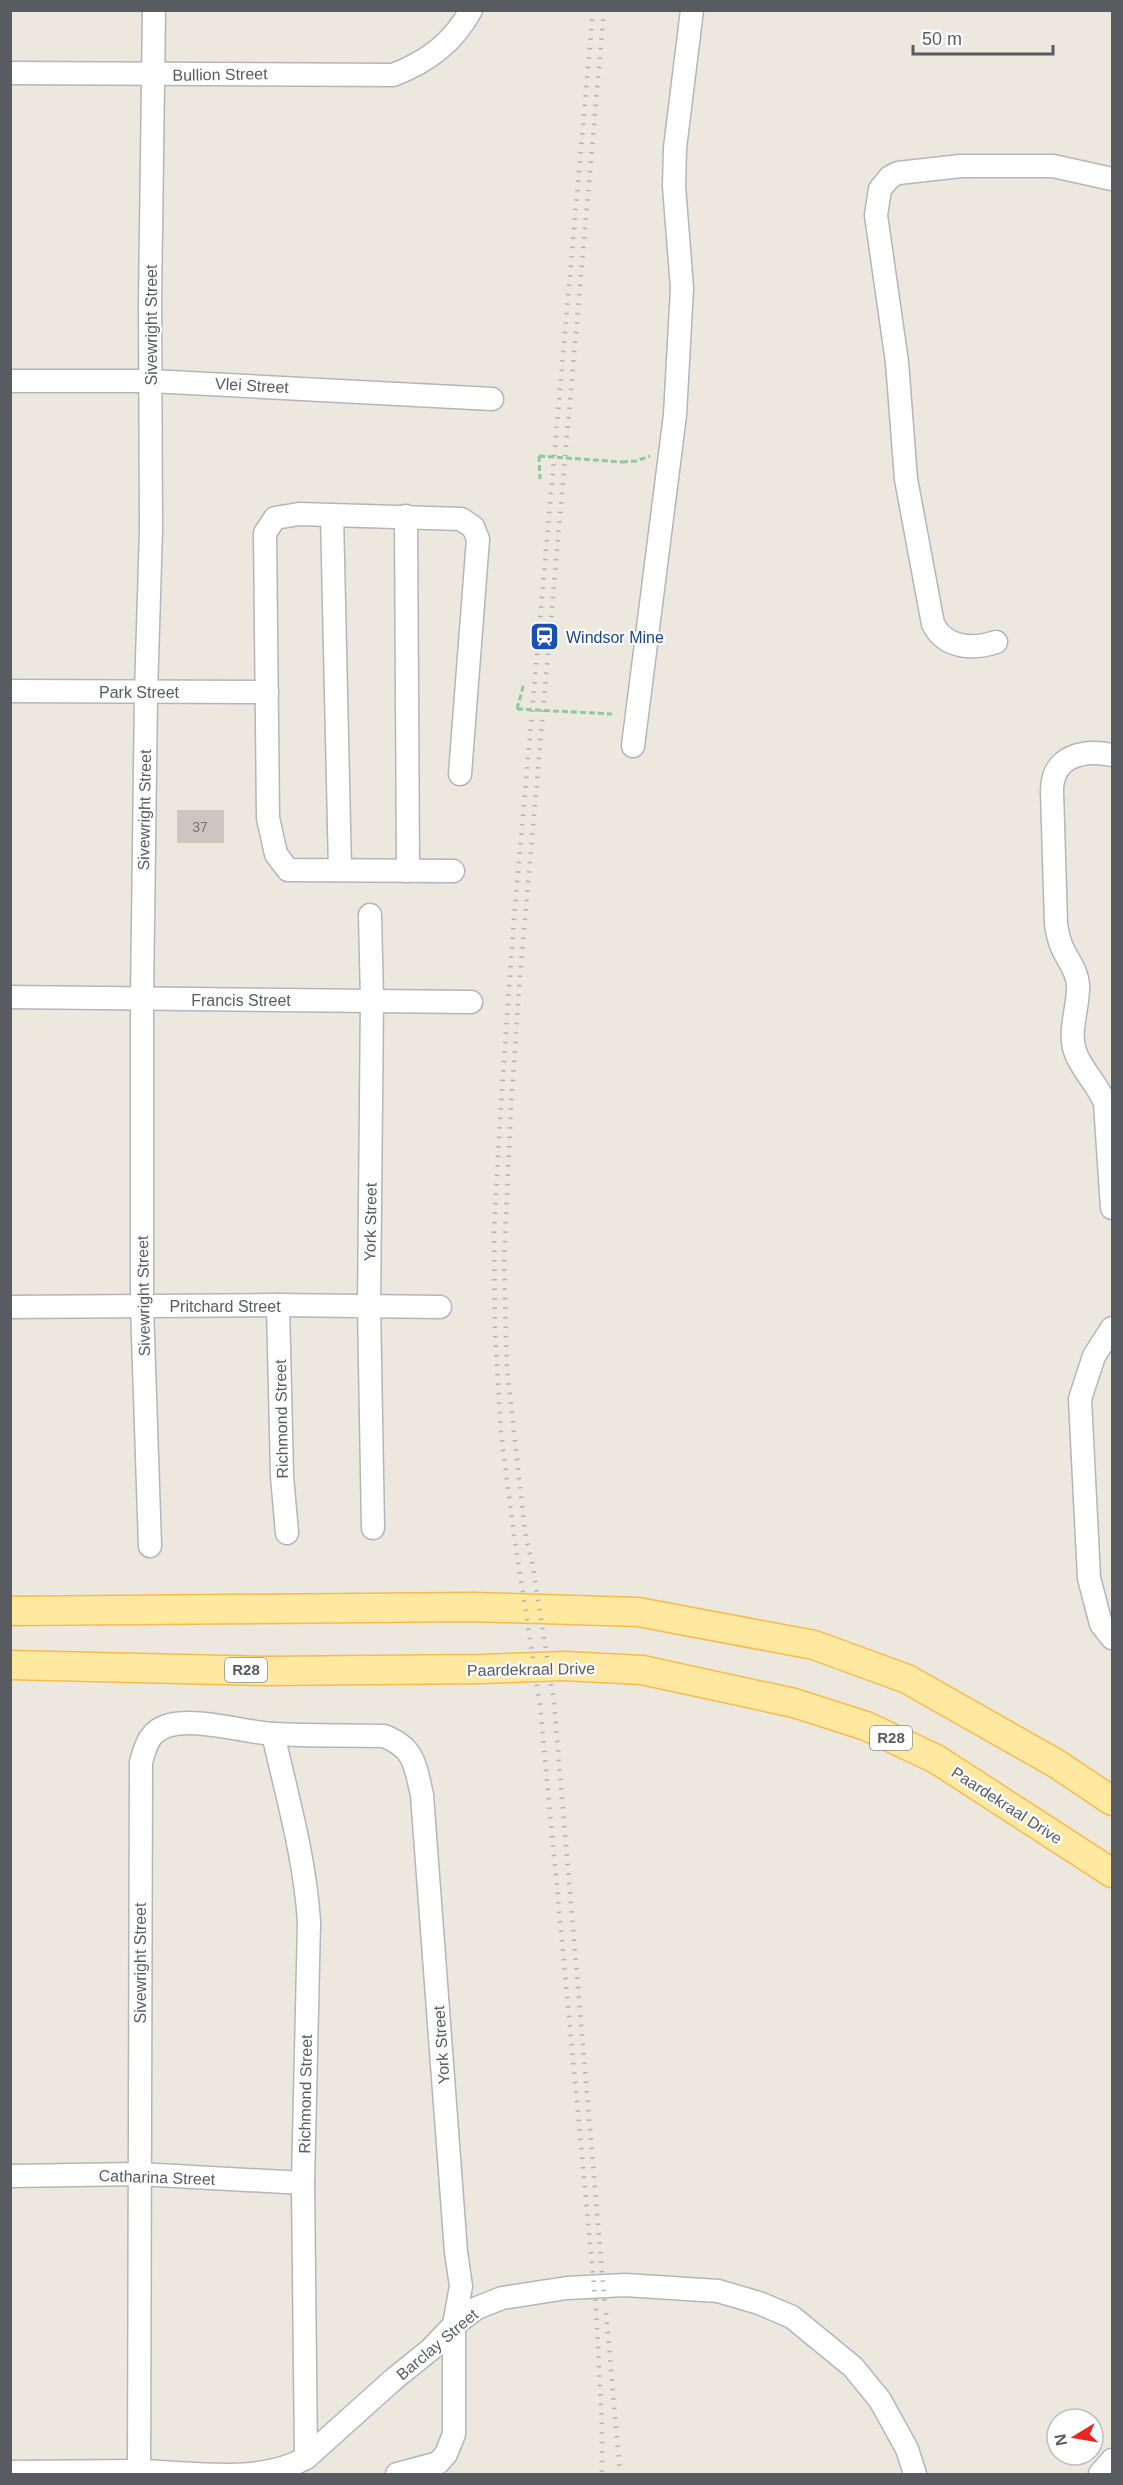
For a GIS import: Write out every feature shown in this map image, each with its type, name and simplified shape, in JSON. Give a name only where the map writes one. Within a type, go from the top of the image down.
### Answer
[{"type":"main road","points":[[10,1611],[473,1607],[638,1612],[814,1645],[907,1680],[1057,1764],[1113,1801]]},
{"type":"main road","name":"Paardekraal Drive","points":[[10,1665],[268,1671],[564,1666],[642,1670],[794,1703],[866,1726],[936,1759],[1113,1873]]},
{"type":"street","name":"Sivewright Street","points":[[150,1546],[142,1306],[142,1000],[146,693],[151,530],[154,10]]},
{"type":"street","name":"Bullion Street","points":[[10,73],[393,75],[427,59],[444,46],[471,10]]},
{"type":"street","points":[[633,746],[675,415],[682,288],[674,186],[675,148],[692,10]]},
{"type":"street","points":[[996,642],[973,647],[956,644],[941,637],[933,624],[906,479],[897,362],[878,241],[877,200],[884,183],[898,173],[961,166],[1053,166],[1113,179]]},
{"type":"street","name":"Vlei Street","points":[[10,381],[151,381],[492,399]]},
{"type":"street","points":[[453,871],[288,870],[276,854],[268,818],[265,533],[275,518],[299,514],[406,516],[461,519],[473,527],[478,539],[460,774]]},
{"type":"street","points":[[332,515],[340,870]]},
{"type":"street","points":[[406,516],[408,870]]},
{"type":"street","name":"Park Street","points":[[10,691],[267,692]]},
{"type":"street","points":[[1113,755],[1103,753],[1078,755],[1066,760],[1054,771],[1052,790],[1056,924],[1060,944],[1075,970],[1078,984],[1073,1041],[1081,1064],[1099,1088],[1105,1103],[1113,1208]]},
{"type":"street","name":"York Street","points":[[370,915],[372,1000],[369,1306],[373,1528]]},
{"type":"street","name":"Francis Street","points":[[10,997],[471,1002]]},
{"type":"street","name":"Pritchard Street","points":[[10,1307],[278,1305],[440,1307]]},
{"type":"street","name":"Richmond Street","points":[[278,1305],[282,1476],[287,1533]]},
{"type":"street","points":[[1113,1328],[1094,1356],[1080,1399],[1089,1578],[1101,1624],[1113,1638]]},
{"type":"street","name":"Sivewright Street","points":[[139,2473],[141,1762],[146,1743],[154,1732],[170,1725],[195,1724],[273,1734],[384,1736],[400,1742],[409,1751],[415,1764]]},
{"type":"street","name":"Richmond Street","points":[[273,1734],[299,1851],[308,1912],[303,2183],[306,2458]]},
{"type":"street","name":"York Street","points":[[415,1764],[423,1806],[456,2252],[461,2286],[454,2325]]},
{"type":"street","name":"Catharina Street","points":[[10,2176],[140,2174],[303,2183]]},
{"type":"street","name":"Barclay Street","points":[[10,2472],[250,2474],[290,2468],[306,2458],[430,2350],[454,2325],[477,2308],[502,2298],[567,2288],[625,2285],[718,2291],[759,2303],[792,2317],[854,2367],[880,2400],[908,2449],[915,2475]]},
{"type":"street","points":[[397,2475],[438,2463],[446,2454],[454,2434],[454,2325]]},
{"type":"street","points":[[1101,2475],[1113,2460]]},
{"type":"path","points":[[540,479],[539,456],[636,461]]},
{"type":"path","points":[[524,683],[517,709],[612,714]]},
{"type":"building","points":[[177,810],[224,810],[224,843],[177,843]]},
{"type":"railway","points":[[593,10],[513,931],[494,1232],[495,1332],[501,1433],[540,1705],[596,2307],[602,2474]]},
{"type":"railway","points":[[604,10],[520,976],[504,1260],[507,1368],[525,1532],[533,1567],[554,1703],[605,2307]]},
{"type":"railway","points":[[606,2313],[620,2474]]},
{"type":"place","name":"Windsor Mine","points":[[545,637]]}]
